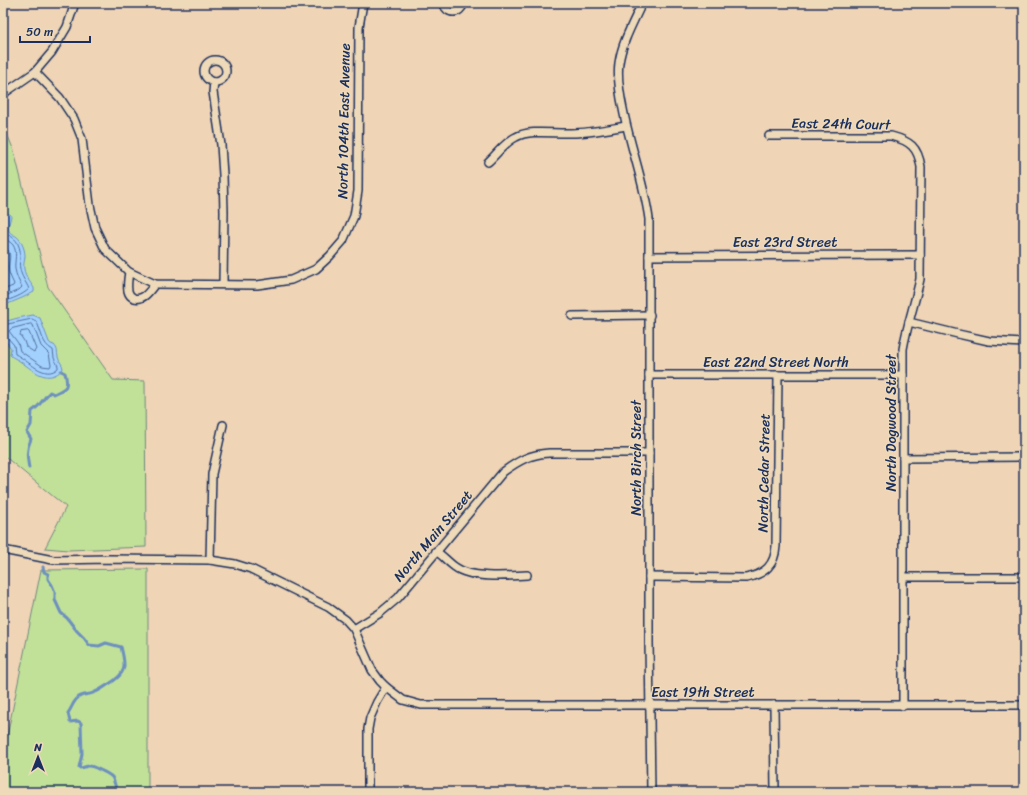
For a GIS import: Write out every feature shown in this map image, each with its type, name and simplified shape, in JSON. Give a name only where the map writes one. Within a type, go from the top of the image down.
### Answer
[{"type":"street","points":[[3,94],[35,72],[52,52],[67,27],[75,3]]},
{"type":"street","name":"North 104th East Avenue","points":[[155,284],[257,285],[291,280],[316,269],[343,241],[354,216],[358,191],[359,27],[363,3]]},
{"type":"street","points":[[443,3],[446,9],[452,12],[460,10],[464,3]]},
{"type":"street","name":"North Birch Street","points":[[642,3],[627,34],[621,52],[619,78],[626,126],[647,200],[649,219],[651,792]]},
{"type":"street","points":[[35,72],[60,98],[74,120],[82,139],[90,205],[96,228],[104,249],[129,272],[155,284],[146,296],[139,299],[133,298],[128,293],[129,272]]},
{"type":"street","points":[[214,82],[213,92],[221,145],[223,175],[223,284]]},
{"type":"street","points":[[488,162],[515,137],[527,133],[571,133],[599,131],[626,126]]},
{"type":"street","name":"East 24th Court","points":[[769,136],[891,136],[902,139],[912,145]]},
{"type":"street","name":"North Dogwood Street","points":[[903,706],[903,349],[905,335],[920,280],[921,167],[919,157],[912,145]]},
{"type":"street","name":"East 23rd Street","points":[[649,256],[920,255]]},
{"type":"street","points":[[572,316],[650,315]]},
{"type":"street","points":[[909,322],[989,341],[1024,343]]},
{"type":"street","name":"East 22nd Street North","points":[[649,375],[903,375]]},
{"type":"street","name":"North Cedar Street","points":[[650,577],[746,578],[757,575],[766,569],[774,560],[776,554],[778,375]]},
{"type":"street","points":[[210,560],[212,474],[223,425]]},
{"type":"street","name":"North Main Street","points":[[354,629],[374,618],[398,598],[503,472],[518,462],[539,454],[549,453],[650,453]]},
{"type":"street","points":[[903,458],[1024,457]]},
{"type":"street","points":[[3,550],[53,560],[210,560],[235,564],[251,569],[328,607],[346,620],[354,629]]},
{"type":"street","points":[[436,551],[456,568],[472,574],[493,576],[527,575]]},
{"type":"street","points":[[904,577],[1024,576]]},
{"type":"street","name":"East 19th Street","points":[[354,629],[372,670],[386,688],[404,700],[422,705],[1024,706]]},
{"type":"street","points":[[368,792],[368,729],[370,718],[377,702],[386,688]]},
{"type":"street","points":[[774,705],[775,792]]},
{"type":"green space","points":[[3,124],[14,151],[48,287],[113,380],[145,381],[146,547],[68,550],[45,548],[66,507],[3,455]]},
{"type":"green space","points":[[148,569],[148,792],[3,792],[3,756],[41,570]]},
{"type":"water","points":[[3,206],[7,213],[11,215],[8,227],[9,231],[19,238],[23,247],[25,254],[25,272],[34,288],[34,292],[3,306]]},
{"type":"water","points":[[33,315],[40,318],[49,342],[56,348],[63,369],[52,376],[41,375],[11,356],[11,348],[3,338],[3,322]]},
{"type":"waterway","points":[[3,187],[6,194],[3,205]]},
{"type":"waterway","points":[[29,468],[27,454],[31,439],[27,432],[31,425],[32,411],[50,392],[54,394],[66,387],[67,382],[65,373],[61,371]]},
{"type":"waterway","points":[[43,567],[44,572],[48,574],[48,579],[55,592],[55,600],[61,613],[67,618],[89,645],[99,646],[106,643],[121,647],[124,659],[124,668],[119,676],[97,691],[79,697],[68,713],[70,722],[78,721],[81,723],[82,754],[79,767],[92,766],[110,775],[113,779],[117,792]]}]
